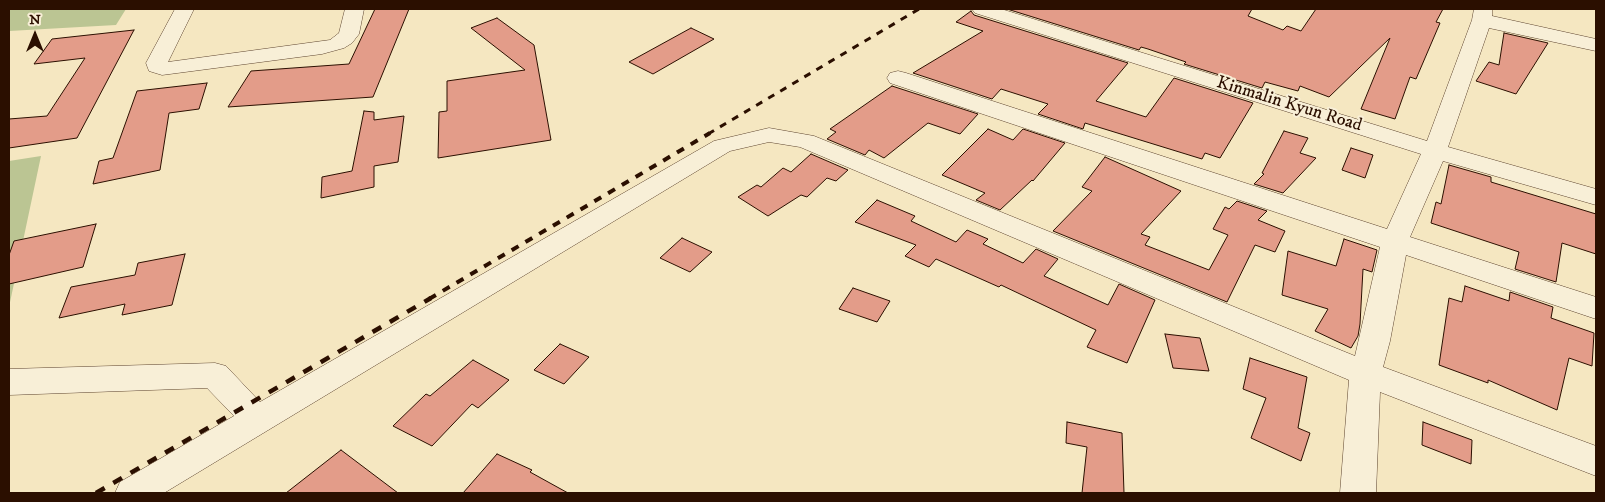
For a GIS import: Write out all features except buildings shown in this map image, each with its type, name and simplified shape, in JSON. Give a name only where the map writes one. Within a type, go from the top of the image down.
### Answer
[{"type":"street","points":[[184,9],[157,63],[157,66],[162,69],[322,48],[337,44],[350,34],[354,9]]},
{"type":"street","name":"Kinmalin Kyun Road","points":[[982,9],[1436,151],[1596,197]]},
{"type":"street","points":[[1358,493],[1365,373],[1375,341],[1395,242],[1436,151],[1483,14],[1596,45]]},
{"type":"street","points":[[898,78],[1596,308]]},
{"type":"street","points":[[133,493],[722,146],[768,136],[806,140],[1365,373],[1596,461]]},
{"type":"street","points":[[9,382],[215,375],[246,407]]},
{"type":"green space","points":[[9,9],[126,9],[116,25],[9,31]]},
{"type":"green space","points":[[41,156],[9,307],[9,161]]},
{"type":"railway","points":[[708,134],[919,9]]},
{"type":"railway","points":[[429,299],[710,133]]},
{"type":"railway","points":[[96,493],[431,298]]}]
